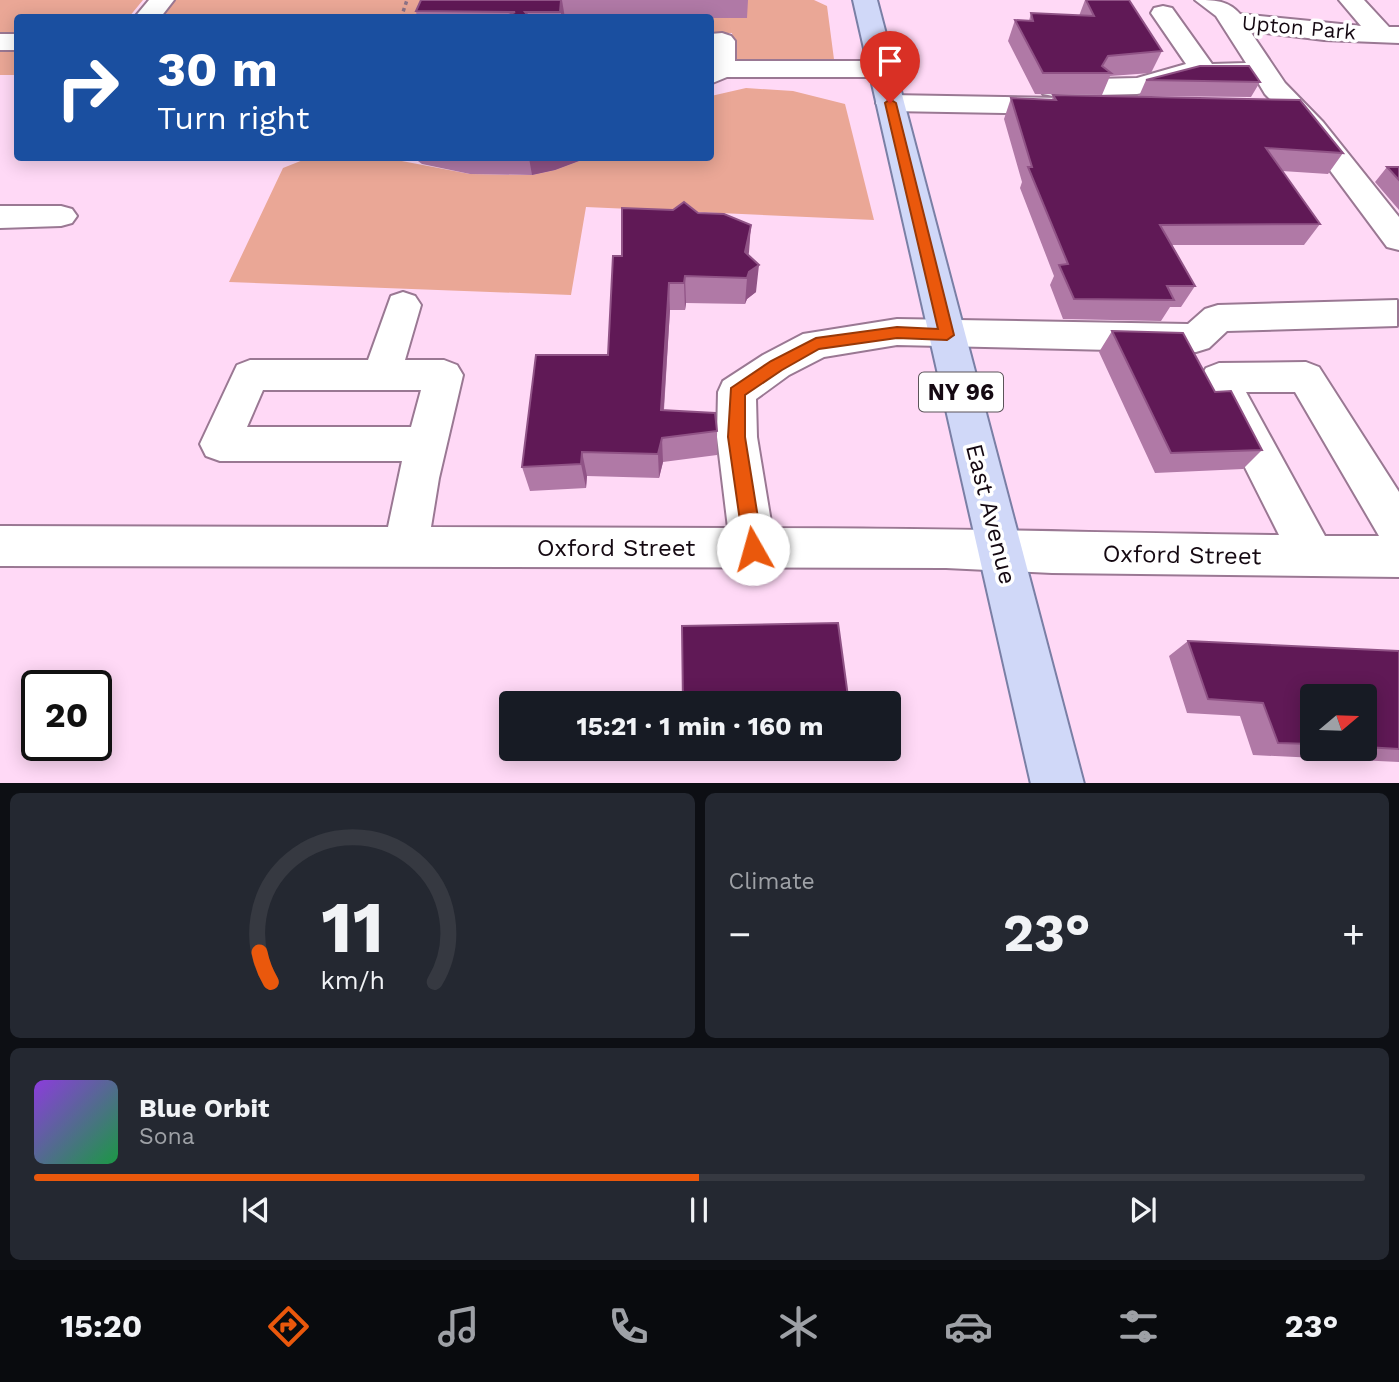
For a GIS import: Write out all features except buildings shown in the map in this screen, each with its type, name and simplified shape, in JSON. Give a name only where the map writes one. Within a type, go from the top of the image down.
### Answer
[{"type":"main road","name":"East Avenue","points":[[865,0],[1058,783]]},
{"type":"street","points":[[150,14],[162,0]]},
{"type":"street","name":"Upton Park","points":[[1207,0],[1225,11],[1232,21],[1324,32],[1390,34]]},
{"type":"street","points":[[1351,0],[1390,34]]},
{"type":"street","points":[[1292,2],[1324,32]]},
{"type":"street","points":[[1163,13],[1204,71]]},
{"type":"street","points":[[1232,21],[1275,88],[1314,128],[1399,239]]},
{"type":"street","points":[[714,41],[722,41],[714,72],[1159,108]]},
{"type":"street","points":[[886,87],[1006,90],[1145,84],[1171,79],[1180,72],[1265,71]]},
{"type":"street","points":[[1253,109],[1294,109]]},
{"type":"street","points":[[0,217],[61,216]]},
{"type":"street","points":[[382,375],[403,305]]},
{"type":"street","points":[[753,549],[737,437],[737,393],[776,365],[816,344],[897,332],[1196,338],[1218,318],[1397,313]]},
{"type":"street","points":[[406,546],[418,478],[427,444],[444,375],[250,375],[220,444],[427,444]]},
{"type":"street","points":[[1313,557],[1219,378],[1306,377],[1399,530]]},
{"type":"street","name":"Oxford Street","points":[[0,547],[406,546],[1399,557]]},
{"type":"shaded area","points":[[0,0],[143,0],[131,14],[14,14],[14,75],[0,75]]},
{"type":"shaded area","points":[[166,0],[464,0],[437,14],[155,14]]},
{"type":"shaded area","points":[[745,0],[814,0],[827,6],[835,67],[742,62],[736,59],[732,33],[717,33],[717,39],[714,37],[714,18],[747,18]]},
{"type":"shaded area","points":[[746,88],[793,91],[845,104],[874,220],[586,207],[571,295],[229,282],[283,168],[300,161],[402,161],[470,174],[532,175],[579,161],[714,161],[714,95]]},
{"type":"route","points":[[753,549],[737,437],[737,393],[776,365],[816,344],[897,332],[947,335],[890,103]]}]
